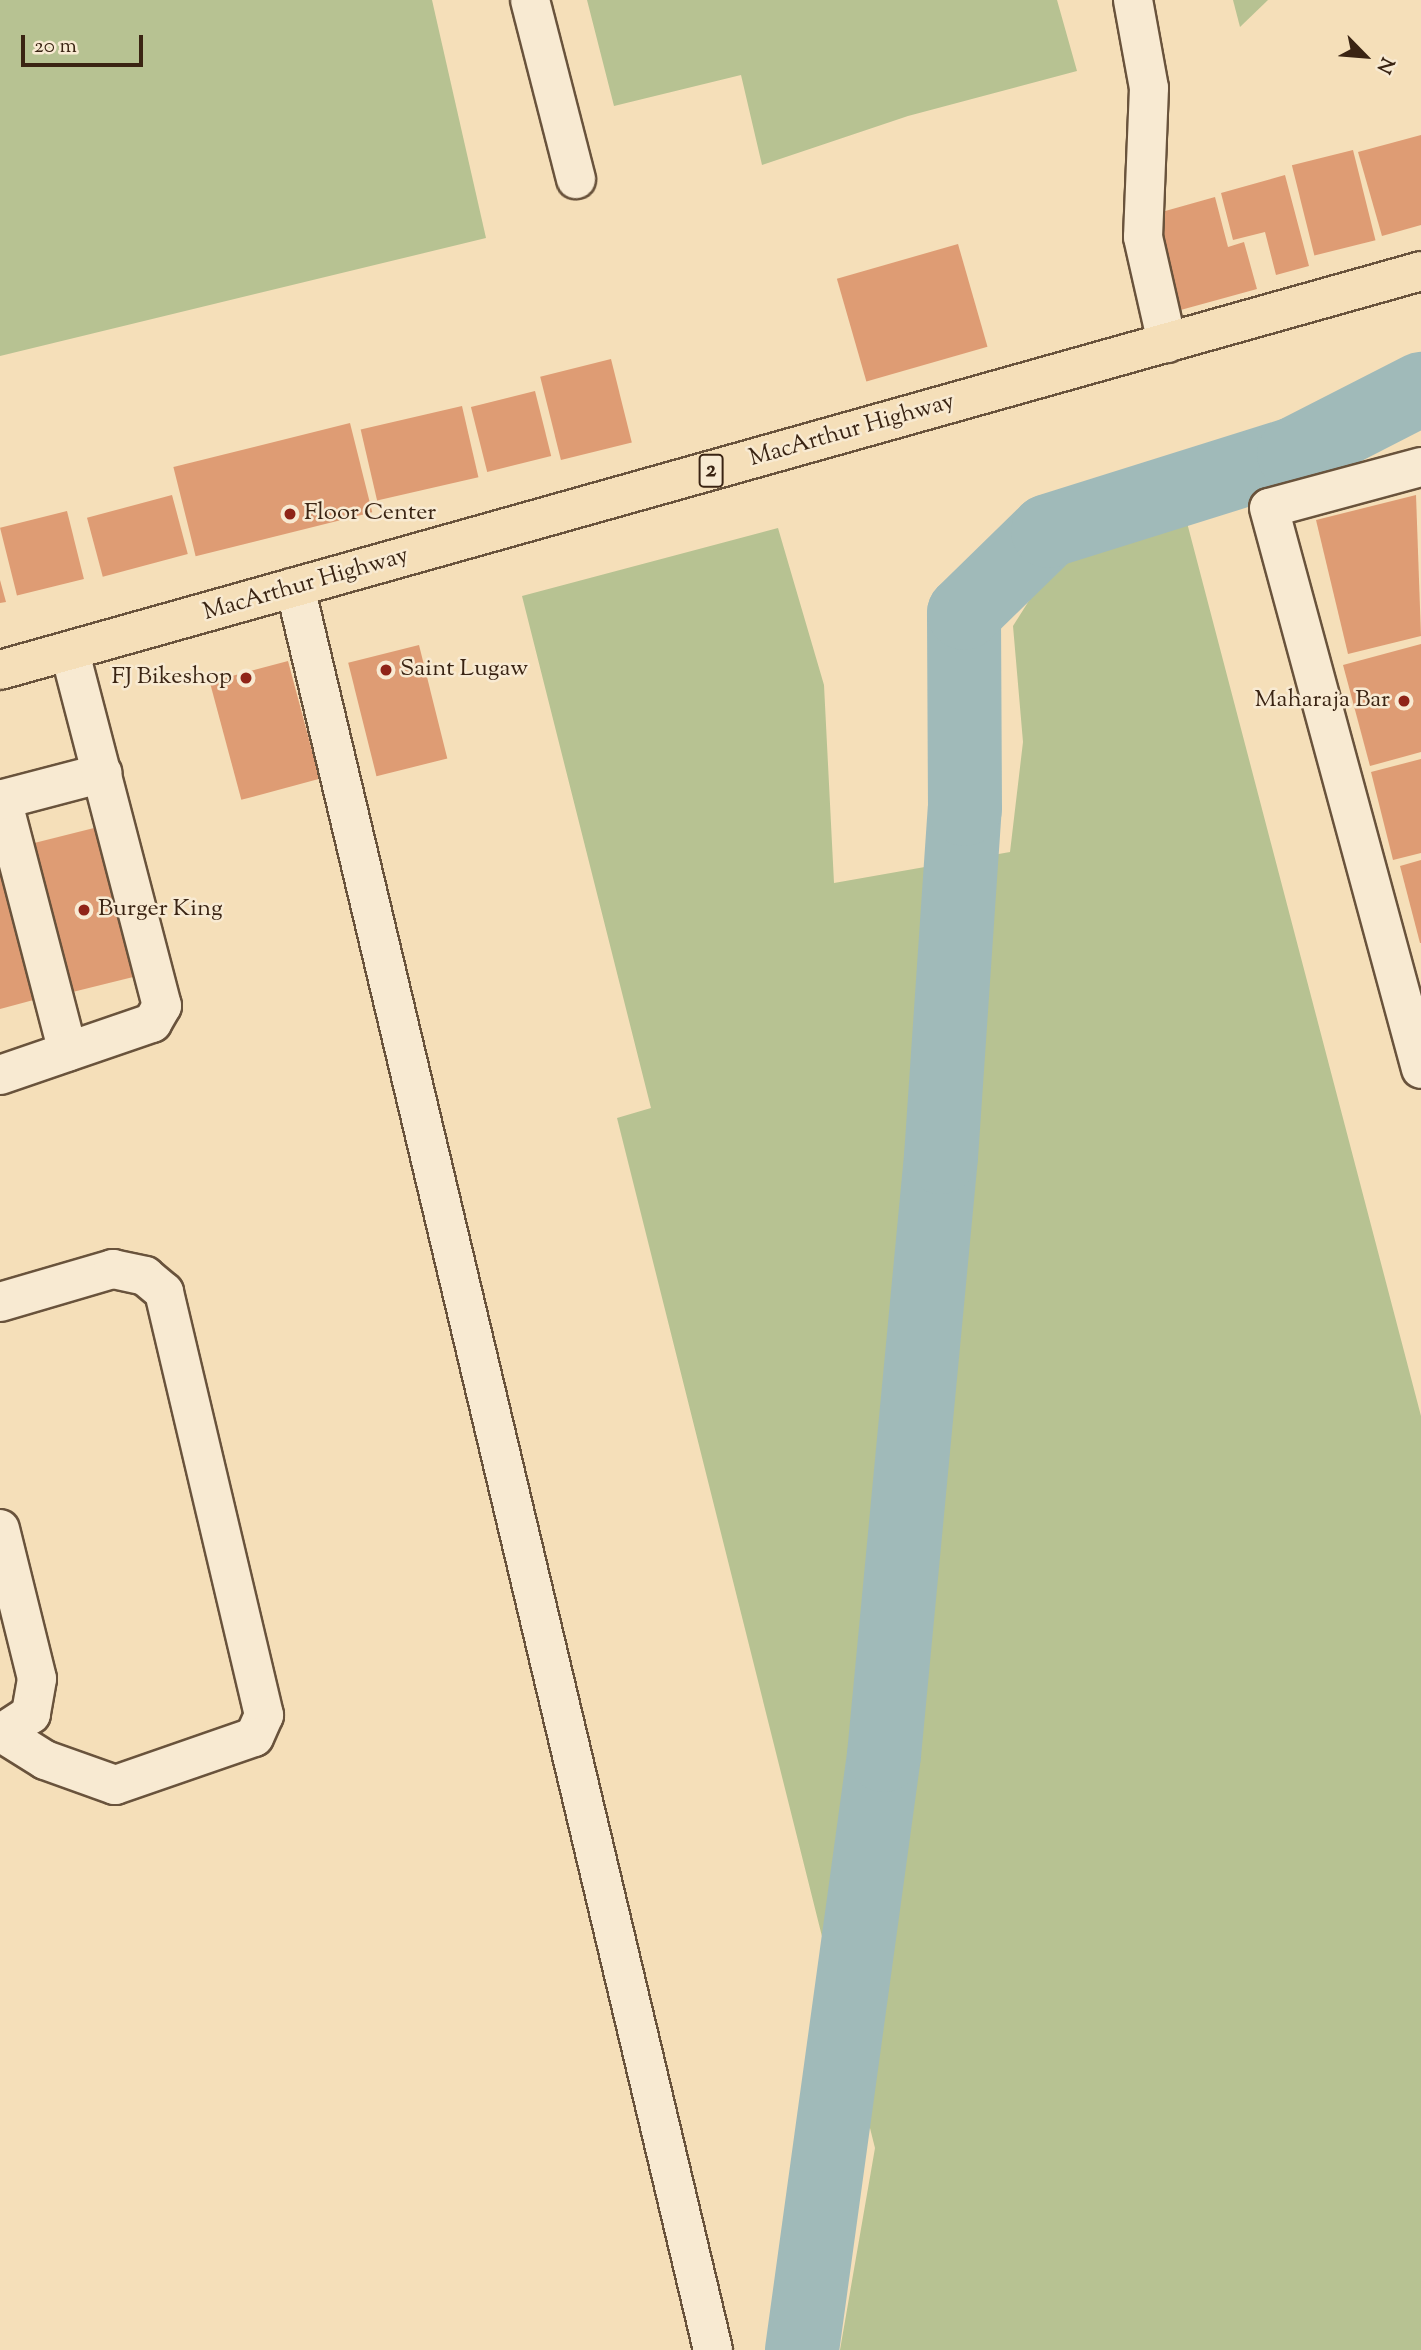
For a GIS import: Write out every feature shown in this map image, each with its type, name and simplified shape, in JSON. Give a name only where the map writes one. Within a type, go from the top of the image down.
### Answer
[{"type":"highway","name":"MacArthur Highway","points":[[0,670],[1421,271]]},
{"type":"street","points":[[530,0],[576,179]]},
{"type":"street","points":[[1133,0],[1149,99],[1143,237],[1167,343]]},
{"type":"street","points":[[1421,467],[1269,509],[1421,1069]]},
{"type":"street","points":[[295,587],[713,2350]]},
{"type":"street","points":[[0,1075],[152,1023],[162,1006],[70,652]]},
{"type":"street","points":[[68,1052],[1,800],[103,773]]},
{"type":"street","points":[[0,1302],[113,1269],[145,1276],[164,1292],[264,1715],[254,1737],[115,1785],[45,1760],[1,1734],[31,1714],[37,1679],[0,1529]]},
{"type":"green space","points":[[0,0],[432,0],[486,238],[0,356]]},
{"type":"green space","points":[[587,0],[1057,0],[1077,71],[908,116],[762,165],[741,75],[614,106]]},
{"type":"green space","points":[[1233,0],[1268,0],[1240,27]]},
{"type":"green space","points":[[1185,515],[1421,1416],[1421,2350],[840,2350],[875,2148],[617,1118],[651,1108],[522,596],[778,528],[824,685],[834,883],[1010,852],[1023,742],[1013,626],[1049,569]]},
{"type":"building","points":[[1421,135],[1421,225],[1382,236],[1358,152]]},
{"type":"building","points":[[1353,150],[1375,240],[1314,255],[1292,165]]},
{"type":"building","points":[[1285,175],[1309,266],[1276,275],[1265,232],[1233,240],[1221,193]]},
{"type":"building","points":[[1215,197],[1228,247],[1244,242],[1257,289],[1177,311],[1151,215]]},
{"type":"building","points":[[958,244],[987,347],[866,382],[837,279]]},
{"type":"building","points":[[611,359],[632,442],[561,460],[540,377]]},
{"type":"building","points":[[535,391],[551,456],[487,472],[471,407]]},
{"type":"building","points":[[462,406],[478,477],[377,501],[361,429]]},
{"type":"building","points":[[350,423],[372,512],[196,556],[173,467]]},
{"type":"building","points":[[172,495],[188,554],[103,577],[87,518]]},
{"type":"building","points":[[1416,495],[1421,636],[1348,654],[1316,520]]},
{"type":"building","points":[[67,511],[84,579],[17,596],[0,528]]},
{"type":"building","points":[[0,580],[6,602],[0,603]]},
{"type":"building","points":[[1421,644],[1421,752],[1370,766],[1343,665]]},
{"type":"building","points":[[419,645],[447,759],[376,776],[348,663]]},
{"type":"building","points":[[288,661],[320,779],[241,800],[210,682]]},
{"type":"building","points":[[1421,759],[1421,853],[1393,860],[1371,772]]},
{"type":"building","name":"Burger King","points":[[102,826],[139,975],[65,994],[27,845]]},
{"type":"building","points":[[0,849],[41,998],[0,1009]]},
{"type":"building","points":[[1421,860],[1421,943],[1420,943],[1400,866]]},
{"type":"waterway","points":[[802,2350],[884,1755],[941,1157],[965,809],[964,613],[1048,531],[1294,454],[1421,389]]},
{"type":"place","name":"Floor Center","points":[[290,514]]},
{"type":"place","name":"Saint Lugaw","points":[[386,670]]},
{"type":"place","name":"FJ Bikeshop","points":[[246,678]]},
{"type":"place","name":"Maharaja Bar","points":[[1404,701]]},
{"type":"place","name":"Burger King","points":[[84,910]]}]
